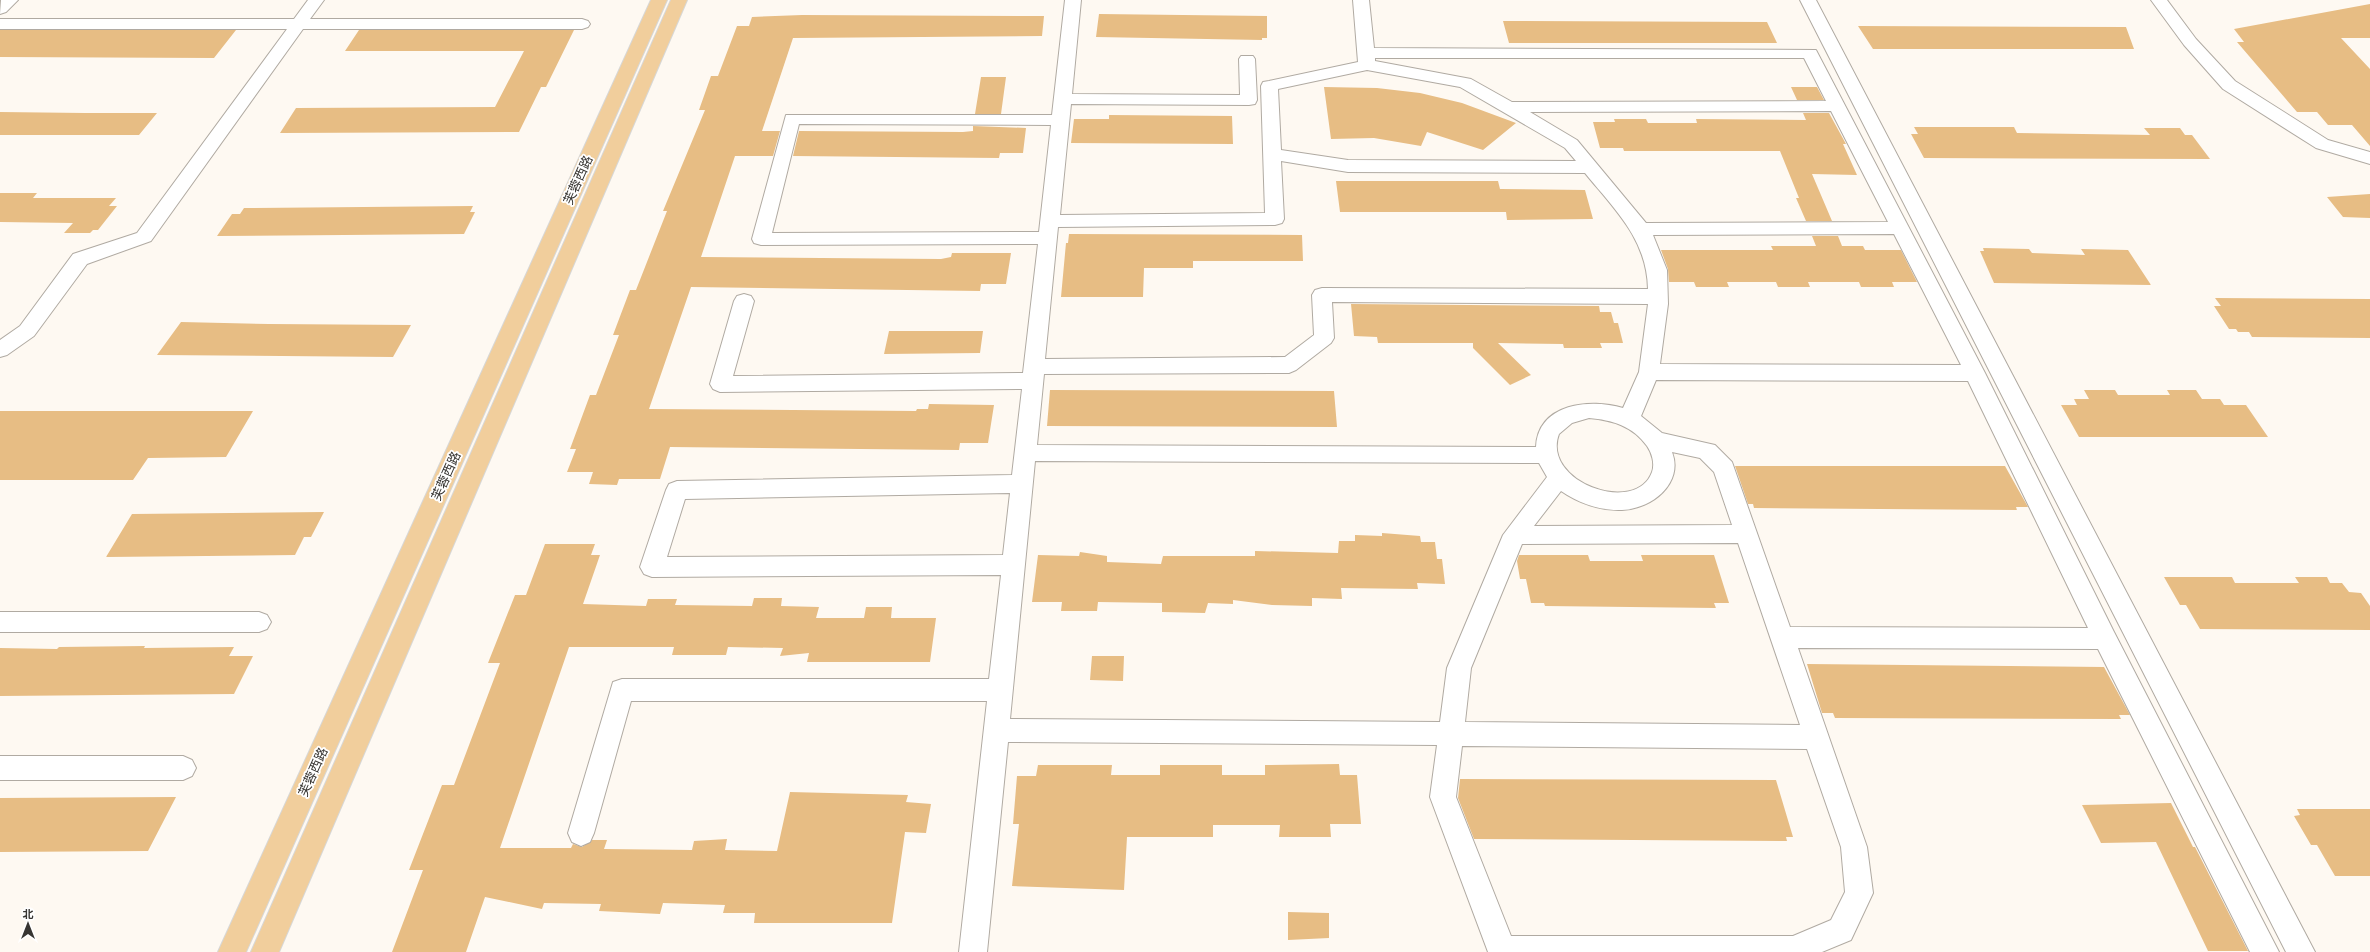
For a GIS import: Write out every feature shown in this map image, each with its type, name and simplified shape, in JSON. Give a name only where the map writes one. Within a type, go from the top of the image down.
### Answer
[{"type":"main road","name":"芙蓉西路","points":[[232,952],[659,0]]},
{"type":"main road","name":"芙蓉西路","points":[[265,952],[679,0]]},
{"type":"street","points":[[0,9],[10,0]]},
{"type":"street","points":[[0,350],[27,330],[80,259],[144,236],[316,0]]},
{"type":"street","points":[[973,952],[1060,109],[1073,0]]},
{"type":"street","points":[[1361,0],[1366,59]]},
{"type":"street","points":[[1808,0],[2301,952]]},
{"type":"street","points":[[2159,0],[2190,42],[2229,85],[2322,144],[2370,158]]},
{"type":"street","points":[[0,24],[582,24]]},
{"type":"street","points":[[1247,59],[1249,100],[1060,109],[792,118],[761,239],[1275,219],[1270,86],[1366,59],[1810,52],[1975,373],[2105,639],[2265,952]]},
{"type":"street","points":[[1366,59],[1465,83],[1571,144],[1641,229],[1658,270],[1658,296],[1649,372],[1629,419]]},
{"type":"street","points":[[1509,107],[1838,106]]},
{"type":"street","points":[[1272,154],[1348,166],[1590,167]]},
{"type":"street","points":[[1641,229],[1900,228]]},
{"type":"street","points":[[744,301],[720,384],[1290,365],[1324,338],[1322,296],[1658,296]]},
{"type":"street","points":[[1649,372],[1975,373]]},
{"type":"street","points":[[1589,410],[1609,412],[1629,419],[1646,430],[1656,440],[1661,449],[1665,465],[1662,478],[1652,490],[1636,498],[1624,501],[1602,500],[1575,490],[1559,478],[1548,463],[1545,447],[1549,432],[1553,426],[1566,416],[1589,410]]},
{"type":"street","points":[[1559,478],[1514,535],[1460,668],[1443,797],[1502,951],[1793,950],[1841,930],[1859,893],[1854,847],[1724,468],[1707,450],[1656,440]]},
{"type":"street","points":[[1025,452],[1547,455]]},
{"type":"street","points":[[1013,565],[652,567],[677,490],[1021,484]]},
{"type":"street","points":[[1514,535],[1747,534]]},
{"type":"street","points":[[0,622],[259,622]]},
{"type":"street","points":[[1782,637],[2105,639]]},
{"type":"street","points":[[581,833],[622,690],[1000,690]]},
{"type":"street","points":[[996,730],[1451,732],[1816,737]]},
{"type":"street","points":[[0,768],[183,768]]},
{"type":"building","points":[[2370,4],[2370,38],[2341,38],[2370,69],[2370,146],[2352,125],[2328,125],[2317,112],[2297,112],[2237,42],[2244,42],[2234,29]]},
{"type":"building","points":[[1099,14],[1267,16],[1267,38],[1262,38],[1262,40],[1096,37]]},
{"type":"building","points":[[802,15],[1044,16],[1042,36],[793,38],[762,131],[780,131],[773,156],[735,156],[701,257],[941,259],[951,257],[952,253],[1011,253],[1006,284],[981,284],[980,291],[691,287],[649,409],[916,411],[917,409],[928,409],[929,404],[994,405],[988,443],[960,443],[959,450],[670,447],[660,479],[619,479],[617,485],[589,484],[593,472],[567,472],[576,449],[570,449],[590,395],[596,395],[619,335],[613,335],[630,290],[636,290],[667,211],[663,211],[705,110],[699,110],[711,76],[718,76],[737,26],[749,26],[752,17]]},
{"type":"building","points":[[1503,21],[1767,22],[1777,43],[1509,43]]},
{"type":"building","points":[[1858,26],[2126,27],[2134,49],[1873,49]]},
{"type":"building","points":[[0,30],[236,30],[214,58],[0,57]]},
{"type":"building","points":[[359,30],[574,30],[546,87],[541,87],[519,132],[280,133],[296,108],[495,107],[524,51],[345,51]]},
{"type":"building","points":[[981,77],[1006,77],[1001,114],[975,114]]},
{"type":"building","points":[[1324,87],[1377,88],[1420,93],[1462,103],[1516,123],[1483,150],[1427,132],[1421,146],[1374,138],[1331,139]]},
{"type":"building","points":[[1791,87],[1817,87],[1824,100],[1797,100]]},
{"type":"building","points":[[0,112],[157,113],[139,135],[0,135]]},
{"type":"building","points":[[1803,113],[1829,113],[1846,144],[1843,144],[1857,175],[1812,174],[1832,221],[1806,221],[1796,198],[1799,198],[1780,151],[1624,151],[1623,148],[1600,148],[1593,122],[1615,122],[1614,119],[1646,119],[1648,123],[1697,123],[1696,119],[1806,120]]},
{"type":"building","points":[[1109,115],[1232,116],[1233,144],[1071,143],[1074,119],[1109,119]]},
{"type":"building","points":[[973,126],[1026,128],[1023,153],[1000,153],[999,158],[793,156],[799,131],[963,132],[973,131]]},
{"type":"building","points":[[1914,127],[2014,127],[2017,133],[2150,135],[2144,128],[2180,128],[2185,135],[2192,135],[2210,159],[1924,158],[1911,134],[1918,134]]},
{"type":"building","points":[[1336,181],[1498,181],[1500,189],[1585,190],[1593,219],[1507,220],[1506,212],[1340,212]]},
{"type":"building","points":[[0,193],[37,193],[33,198],[116,198],[109,206],[117,206],[98,230],[93,230],[90,233],[64,233],[73,223],[0,222]]},
{"type":"building","points":[[2370,194],[2370,218],[2343,217],[2327,197]]},
{"type":"building","points":[[473,206],[470,212],[475,212],[464,234],[217,236],[232,214],[240,214],[244,208]]},
{"type":"building","points":[[1069,234],[1302,235],[1303,261],[1193,261],[1193,268],[1144,268],[1143,297],[1061,297],[1066,243],[1068,243]]},
{"type":"building","points":[[1812,236],[1838,236],[1842,246],[1863,246],[1865,250],[1901,250],[1917,282],[1892,282],[1894,287],[1861,287],[1859,282],[1808,282],[1810,287],[1778,287],[1776,282],[1727,282],[1729,287],[1696,287],[1694,282],[1669,282],[1668,269],[1661,250],[1773,250],[1771,246],[1816,246]]},
{"type":"building","points":[[1983,248],[2029,249],[2032,253],[2085,255],[2081,249],[2128,250],[2151,285],[1994,283],[1980,251],[1984,251]]},
{"type":"building","points":[[2215,298],[2370,299],[2370,338],[2252,337],[2249,332],[2238,332],[2236,329],[2229,329],[2214,306],[2221,306]]},
{"type":"building","points":[[1351,304],[1599,306],[1600,312],[1611,312],[1614,323],[1618,323],[1623,343],[1600,343],[1602,348],[1564,348],[1563,344],[1498,343],[1531,375],[1510,385],[1473,348],[1473,343],[1378,343],[1377,337],[1354,336]]},
{"type":"building","points":[[181,322],[411,325],[393,357],[157,355]]},
{"type":"building","points":[[889,331],[983,331],[980,353],[884,354]]},
{"type":"building","points":[[1050,390],[1334,391],[1337,427],[1047,426]]},
{"type":"building","points":[[2084,390],[2115,390],[2118,395],[2170,395],[2167,390],[2196,390],[2202,399],[2220,399],[2224,405],[2246,405],[2268,437],[2079,437],[2061,405],[2077,405],[2074,399],[2089,399]]},
{"type":"building","points":[[0,411],[253,411],[226,457],[148,458],[133,480],[0,480]]},
{"type":"building","points":[[1735,466],[2005,466],[2028,507],[2016,507],[2017,510],[1754,508],[1753,504],[1748,504]]},
{"type":"building","points":[[324,512],[311,537],[304,537],[295,555],[106,557],[132,514]]},
{"type":"building","points":[[1382,533],[1420,536],[1421,542],[1435,542],[1437,559],[1442,559],[1445,584],[1417,583],[1418,589],[1341,588],[1342,599],[1312,598],[1312,606],[1272,605],[1233,600],[1233,604],[1208,603],[1205,613],[1162,612],[1162,603],[1098,602],[1097,611],[1061,611],[1062,602],[1032,602],[1038,555],[1079,556],[1080,552],[1107,556],[1107,562],[1161,564],[1163,556],[1255,556],[1255,551],[1338,553],[1339,541],[1355,541],[1355,535],[1382,536]]},
{"type":"building","points":[[545,544],[595,544],[591,555],[600,555],[583,604],[646,606],[648,599],[677,599],[675,605],[752,606],[754,598],[782,598],[781,606],[819,607],[816,618],[864,618],[866,607],[892,607],[891,618],[936,618],[930,662],[807,662],[809,653],[780,656],[783,648],[728,647],[726,655],[672,655],[674,647],[569,647],[500,848],[571,848],[573,844],[582,847],[592,840],[607,840],[604,849],[692,850],[694,841],[727,839],[725,850],[777,851],[790,792],[908,795],[906,802],[931,804],[926,833],[905,832],[892,923],[754,923],[755,913],[723,913],[725,905],[663,903],[660,914],[599,911],[601,904],[544,903],[542,909],[485,897],[466,952],[392,952],[423,870],[409,870],[442,785],[454,785],[500,663],[488,663],[515,595],[526,595]]},
{"type":"building","points":[[1519,555],[1588,555],[1590,561],[1643,561],[1641,555],[1714,555],[1729,603],[1714,603],[1716,608],[1545,606],[1544,603],[1531,603],[1526,579],[1520,579],[1517,561]]},
{"type":"building","points":[[2164,577],[2232,577],[2235,583],[2299,583],[2295,577],[2327,577],[2330,583],[2342,583],[2349,592],[2361,593],[2370,606],[2370,630],[2200,629],[2186,605],[2180,605]]},
{"type":"building","points":[[145,646],[144,648],[234,647],[229,656],[253,656],[234,694],[0,696],[0,648],[57,649],[59,647]]},
{"type":"building","points":[[1092,656],[1124,656],[1123,681],[1090,680]]},
{"type":"building","points":[[1807,664],[2104,667],[2130,715],[2119,715],[2121,719],[1835,718],[1833,713],[1822,713]]},
{"type":"building","points":[[1339,764],[1340,775],[1357,775],[1361,824],[1330,824],[1331,837],[1279,837],[1280,825],[1213,825],[1213,837],[1127,837],[1124,890],[1012,886],[1019,824],[1013,824],[1017,776],[1036,776],[1038,765],[1112,765],[1111,775],[1160,775],[1160,765],[1222,765],[1222,775],[1265,775],[1265,765]]},
{"type":"building","points":[[1460,779],[1776,780],[1793,837],[1786,837],[1787,841],[1474,839],[1458,798]]},
{"type":"building","points":[[176,797],[148,851],[0,852],[0,798]]},
{"type":"building","points":[[2171,803],[2248,951],[2208,951],[2156,842],[2101,843],[2082,805]]},
{"type":"building","points":[[2297,809],[2370,809],[2370,876],[2335,876],[2317,845],[2311,845],[2294,816],[2300,815]]},
{"type":"building","points":[[1288,912],[1329,913],[1329,938],[1288,940]]}]
